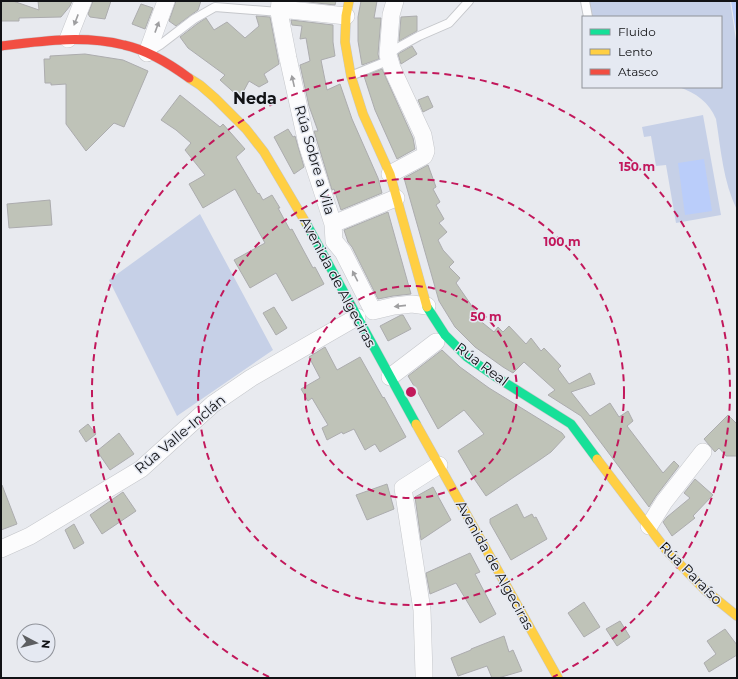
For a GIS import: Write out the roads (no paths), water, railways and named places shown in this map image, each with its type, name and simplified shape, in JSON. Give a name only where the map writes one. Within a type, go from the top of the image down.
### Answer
[{"type":"main road","name":"Rúa Real","points":[[347,9],[345,42],[351,76],[363,114],[390,174],[427,306],[445,335],[467,357],[571,424],[649,526]]},
{"type":"main road","name":"Avenida de Algeciras","points":[[1,46],[68,39],[104,41],[125,45],[147,53],[173,66],[200,85],[246,129],[264,152],[310,229],[326,234],[329,264],[356,317],[558,678]]},
{"type":"main road","points":[[310,229],[326,234],[334,255],[329,264]]},
{"type":"main road","name":"Rúa Paraíso","points":[[649,526],[667,550],[705,590],[737,616]]},
{"type":"street","points":[[68,39],[83,1]]},
{"type":"street","points":[[147,53],[166,1]]},
{"type":"street","points":[[390,174],[424,156],[426,151],[423,136],[392,68],[388,55],[391,15],[395,1]]},
{"type":"street","points":[[279,6],[290,10],[347,9]]},
{"type":"street","name":"Rúa Sobre a Vila","points":[[279,6],[288,58],[326,234],[343,252],[373,311],[394,306],[412,304],[427,306]]},
{"type":"street","points":[[326,234],[396,198]]},
{"type":"street","name":"Rúa Valle-Inclán","points":[[1,549],[30,536],[141,469],[213,404],[251,378],[356,317]]},
{"type":"street","points":[[390,377],[436,342]]},
{"type":"street","points":[[649,526],[664,502],[703,452]]},
{"type":"street","points":[[424,678],[422,610],[403,488],[439,465]]},
{"type":"lane","points":[[351,76],[385,62],[388,55],[419,36],[449,22],[469,1]]},
{"type":"lane","points":[[585,1],[588,16]]},
{"type":"lane","points":[[147,53],[160,45],[194,18],[215,7],[279,6]]},
{"type":"water","points":[[731,1],[737,1],[737,39]]},
{"type":"water","points":[[704,159],[712,211],[685,215],[678,163]]},
{"type":"district","name":"Neda","points":[[255,98]]}]
